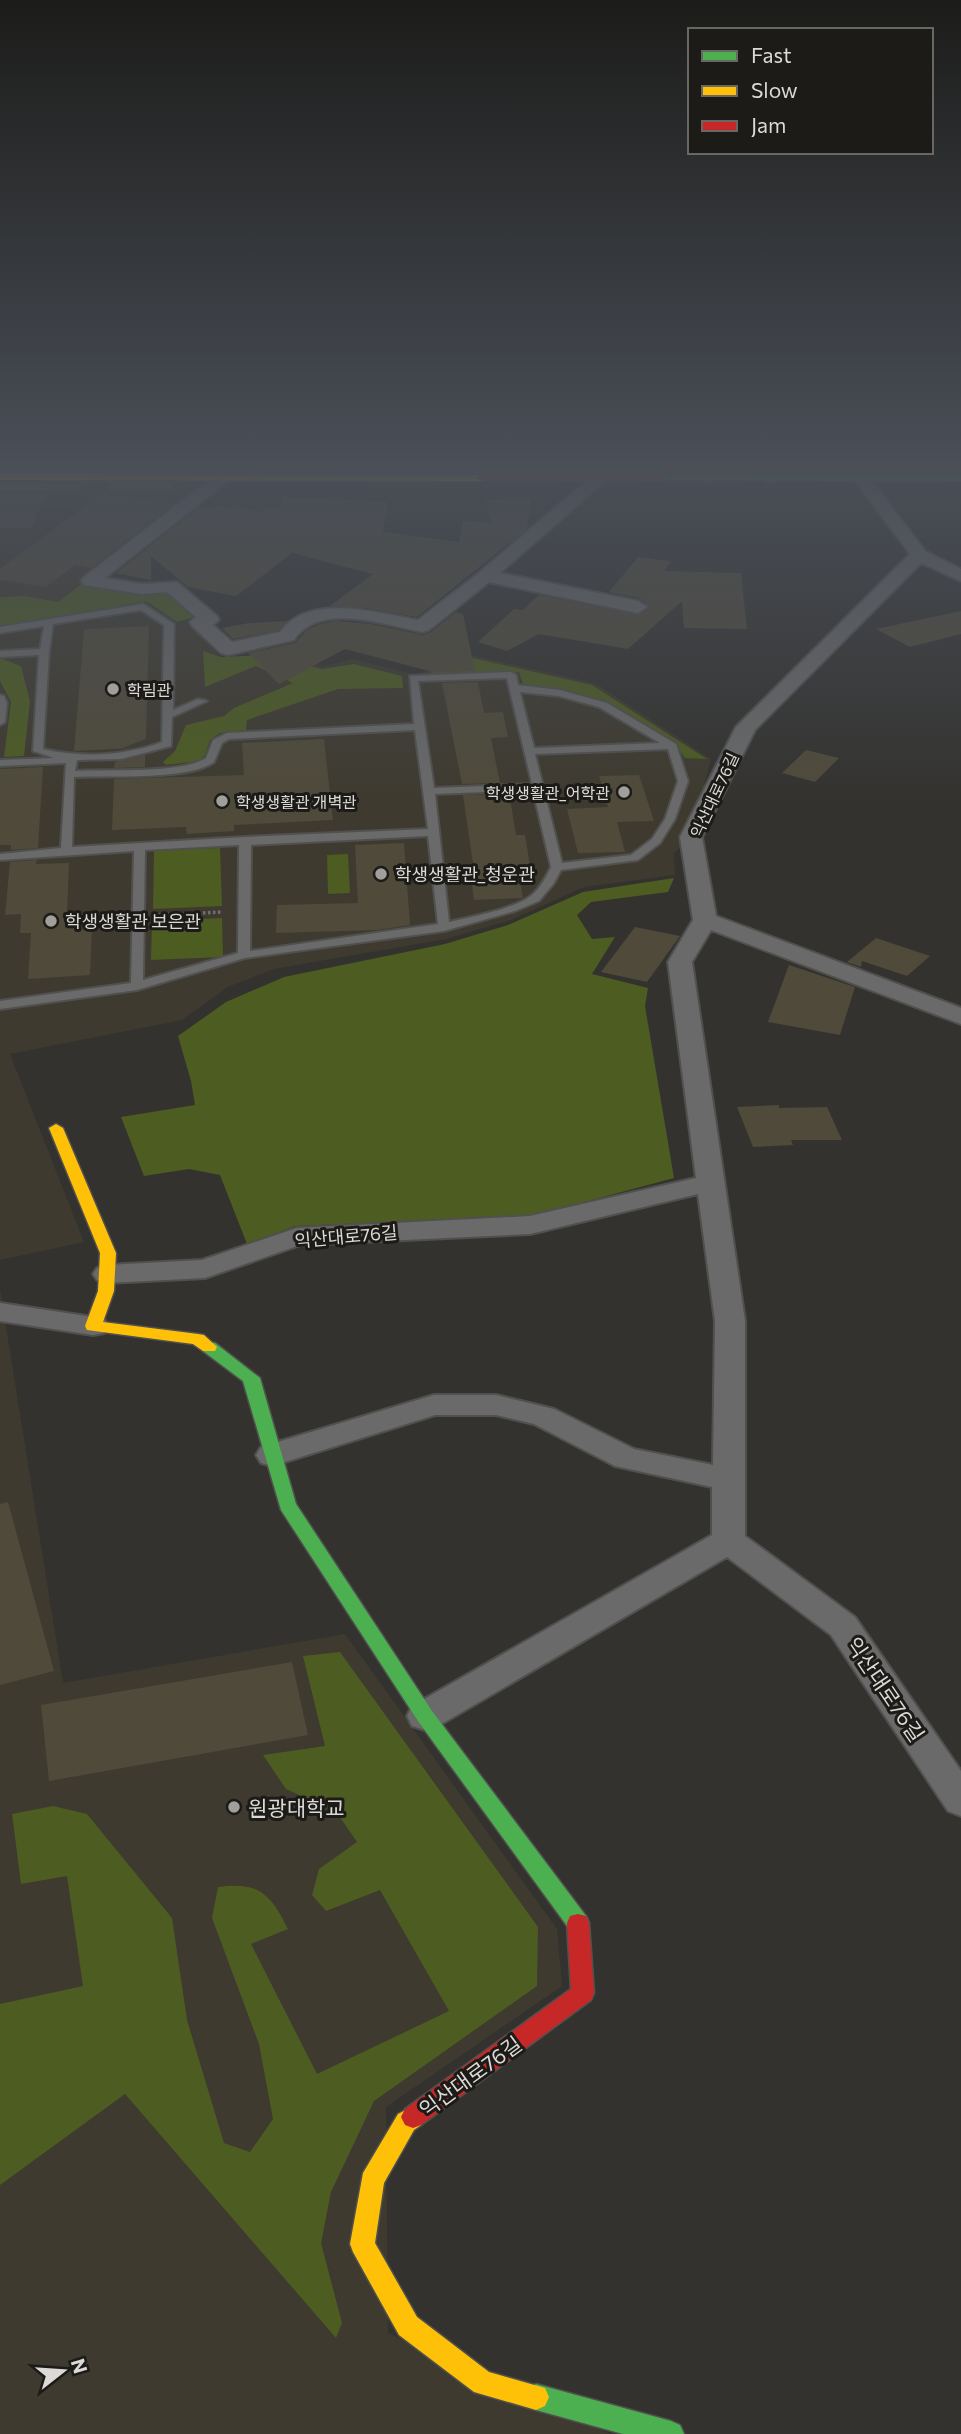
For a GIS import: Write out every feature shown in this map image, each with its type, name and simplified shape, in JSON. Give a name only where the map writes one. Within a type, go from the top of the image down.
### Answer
[{"type":"street","points":[[97,576],[90,581],[142,589],[171,586],[210,620],[199,622],[228,649],[286,636],[294,626],[329,613],[351,612],[422,626],[486,576],[638,607]]},
{"type":"street","name":"익산대로76길","points":[[705,920],[691,837],[746,727],[898,576]]},
{"type":"street","points":[[425,1716],[728,1541],[730,1321],[680,962],[705,920],[961,1017]]},
{"type":"street","points":[[56,1128],[108,1253],[106,1291],[93,1326]]},
{"type":"street","name":"익산대로76길","points":[[107,1275],[205,1269],[298,1237],[530,1225],[710,1183]]},
{"type":"street","name":"익산대로76길","points":[[0,1312],[198,1339],[251,1378],[287,1505],[425,1716],[578,1920],[583,1993],[406,2122],[372,2181],[362,2244],[408,2326],[483,2383],[671,2434]]},
{"type":"street","points":[[272,1455],[434,1405],[496,1405],[543,1416],[626,1458],[728,1479]]},
{"type":"street","name":"익산대로76길","points":[[728,1541],[843,1626],[961,1801]]},
{"type":"lane","points":[[0,631],[50,622],[143,607],[169,624],[167,744],[149,752],[57,757],[38,751],[44,652],[50,622]]},
{"type":"lane","points":[[0,654],[44,652]]},
{"type":"lane","points":[[0,1005],[137,986],[244,955],[444,927],[510,909],[535,898],[550,881],[557,867],[511,675],[413,678],[444,927]]},
{"type":"lane","points":[[515,688],[560,693],[603,705],[672,746],[683,781],[670,819],[656,841],[634,858],[557,867]]},
{"type":"lane","points":[[0,698],[0,722]]},
{"type":"lane","points":[[167,716],[202,701]]},
{"type":"lane","points":[[69,774],[184,768],[205,764],[214,756],[217,742],[227,736],[419,727]]},
{"type":"lane","points":[[531,751],[672,746]]},
{"type":"lane","points":[[0,763],[72,760],[66,851]]},
{"type":"lane","points":[[429,791],[539,787]]},
{"type":"lane","points":[[0,857],[140,846],[434,832]]},
{"type":"lane","points":[[244,955],[245,841]]},
{"type":"lane","points":[[137,986],[140,846]]},
{"type":"path","points":[[138,916],[244,911]]},
{"type":"shaded area","points":[[0,576],[94,576],[84,583],[169,588],[203,619],[189,623],[224,661],[267,651],[324,666],[353,659],[417,675],[461,653],[595,683],[711,759],[691,837],[674,853],[675,875],[584,887],[511,920],[446,939],[274,969],[228,987],[182,1020],[10,1054],[84,1242],[0,1260]]},
{"type":"shaded area","name":"원광대학교","points":[[0,1289],[63,1683],[345,1634],[557,1929],[562,1986],[386,2107],[388,2333],[610,2434],[0,2434]]},
{"type":"green space","points":[[83,583],[161,588],[194,617],[177,622],[146,601],[0,626],[0,597],[24,596],[58,602]]},
{"type":"green space","points":[[203,651],[221,657],[265,655],[322,669],[354,664],[402,676],[403,688],[338,689],[247,720],[246,730],[220,733],[210,740],[205,755],[199,761],[166,765],[163,762],[175,751],[186,725],[224,716],[234,708],[293,683],[256,666],[205,687]]},
{"type":"green space","points":[[464,656],[592,685],[707,759],[685,758],[675,744],[605,702],[561,690],[523,684],[519,672],[428,674]]},
{"type":"green space","points":[[0,658],[21,666],[30,701],[24,756],[4,757],[11,702],[0,681]]},
{"type":"green space","points":[[220,848],[222,906],[153,909],[154,851]]},
{"type":"green space","points":[[348,854],[350,893],[328,894],[327,855]]},
{"type":"green space","points":[[674,878],[668,892],[591,902],[577,915],[592,939],[615,937],[592,974],[648,988],[645,1006],[674,1178],[532,1216],[295,1226],[247,1244],[220,1175],[189,1169],[144,1176],[121,1117],[195,1105],[178,1036],[226,1002],[284,977],[445,944],[508,925],[583,892]]},
{"type":"green space","points":[[222,918],[223,957],[151,960],[152,921]]},
{"type":"green space","points":[[340,1652],[538,1927],[537,1986],[374,2101],[331,2192],[321,2243],[342,2323],[336,2338],[125,2094],[0,2185],[0,2004],[83,1986],[67,1876],[21,1884],[12,1814],[53,1806],[87,1814],[172,1918],[187,2020],[224,2143],[250,2152],[273,2119],[259,2044],[212,1918],[218,1887],[244,1886],[262,1893],[282,1917],[288,1929],[251,1944],[317,2074],[449,2011],[380,1890],[326,1911],[312,1895],[319,1869],[357,1842],[337,1813],[286,1789],[263,1755],[325,1746],[303,1656]]},
{"type":"building","points":[[0,576],[61,576],[46,587],[0,580]]},
{"type":"building","points":[[129,576],[151,576],[151,580]]},
{"type":"building","points":[[174,576],[263,576],[236,596],[188,587]]},
{"type":"building","points":[[371,576],[469,576],[417,617],[365,608],[330,606]]},
{"type":"building","points":[[623,576],[741,576],[747,629],[684,628],[682,601],[628,649],[539,634],[507,651],[478,642],[514,609],[523,610],[539,595],[639,615],[648,609],[648,605],[639,598],[609,592]]},
{"type":"building","points":[[961,611],[961,634],[910,647],[876,629]]},
{"type":"building","points":[[456,612],[463,614],[475,671],[433,672],[345,649],[279,684],[248,653],[295,643],[307,630],[336,621],[371,624],[423,635],[431,632]]},
{"type":"building","points":[[287,621],[279,630],[233,639],[222,628],[249,623]]},
{"type":"building","name":"학림관","points":[[149,626],[146,739],[123,748],[132,748],[74,751],[84,629]]},
{"type":"building","points":[[478,682],[484,713],[503,712],[508,737],[491,738],[500,783],[462,784],[442,683]]},
{"type":"building","name":"학생생활관 개벽관","points":[[324,739],[333,820],[234,825],[234,831],[187,834],[186,827],[112,830],[114,779],[244,775],[242,743]]},
{"type":"building","points":[[806,750],[839,758],[815,782],[782,773]]},
{"type":"building","points":[[145,755],[145,767],[114,768],[115,762]]},
{"type":"building","points":[[43,767],[38,848],[11,850],[11,845],[0,845],[0,769]]},
{"type":"building","name":"학생생활관_어학관","points":[[639,775],[654,821],[617,822],[625,852],[578,853],[567,809],[608,807],[599,776]]},
{"type":"building","points":[[502,794],[503,798],[510,798],[516,835],[525,835],[531,871],[518,871],[523,898],[474,900],[470,870],[474,870],[463,795]]},
{"type":"building","name":"학생생활관_청운관","points":[[404,843],[410,925],[377,930],[276,933],[277,905],[358,903],[355,845]]},
{"type":"building","name":"학생생활관 보은관","points":[[37,860],[36,864],[69,863],[67,913],[82,912],[82,929],[92,928],[90,975],[28,979],[31,933],[20,933],[21,914],[5,915],[10,862]]},
{"type":"building","points":[[635,927],[680,936],[647,982],[601,972]]},
{"type":"building","points":[[876,938],[930,956],[907,976],[862,961],[861,967],[847,962]]},
{"type":"building","points":[[789,965],[855,987],[840,1035],[768,1022]]},
{"type":"building","points":[[779,1105],[779,1108],[827,1107],[842,1140],[791,1140],[793,1145],[753,1147],[737,1107]]},
{"type":"building","points":[[8,1502],[54,1671],[0,1685],[0,1504]]},
{"type":"building","points":[[292,1662],[308,1735],[49,1781],[41,1705]]},
{"type":"traffic: fast","points":[[209,1347],[251,1378],[287,1505],[425,1716],[578,1923]]},
{"type":"traffic: fast","points":[[536,2397],[671,2434]]},
{"type":"traffic: slow","points":[[56,1128],[108,1253],[106,1291],[93,1326],[198,1339],[209,1347]]},
{"type":"traffic: slow","points":[[413,2117],[406,2122],[372,2181],[362,2244],[408,2326],[483,2383],[536,2397]]},
{"type":"traffic: jam","points":[[413,2117],[583,1993],[578,1923]]},
{"type":"place","name":"학림관","points":[[113,689]]},
{"type":"place","name":"학생생활관_어학관","points":[[624,792]]},
{"type":"place","name":"학생생활관 개벽관","points":[[222,801]]},
{"type":"place","name":"학생생활관_청운관","points":[[381,874]]},
{"type":"place","name":"학생생활관 보은관","points":[[51,921]]},
{"type":"place","name":"원광대학교","points":[[234,1807]]}]
